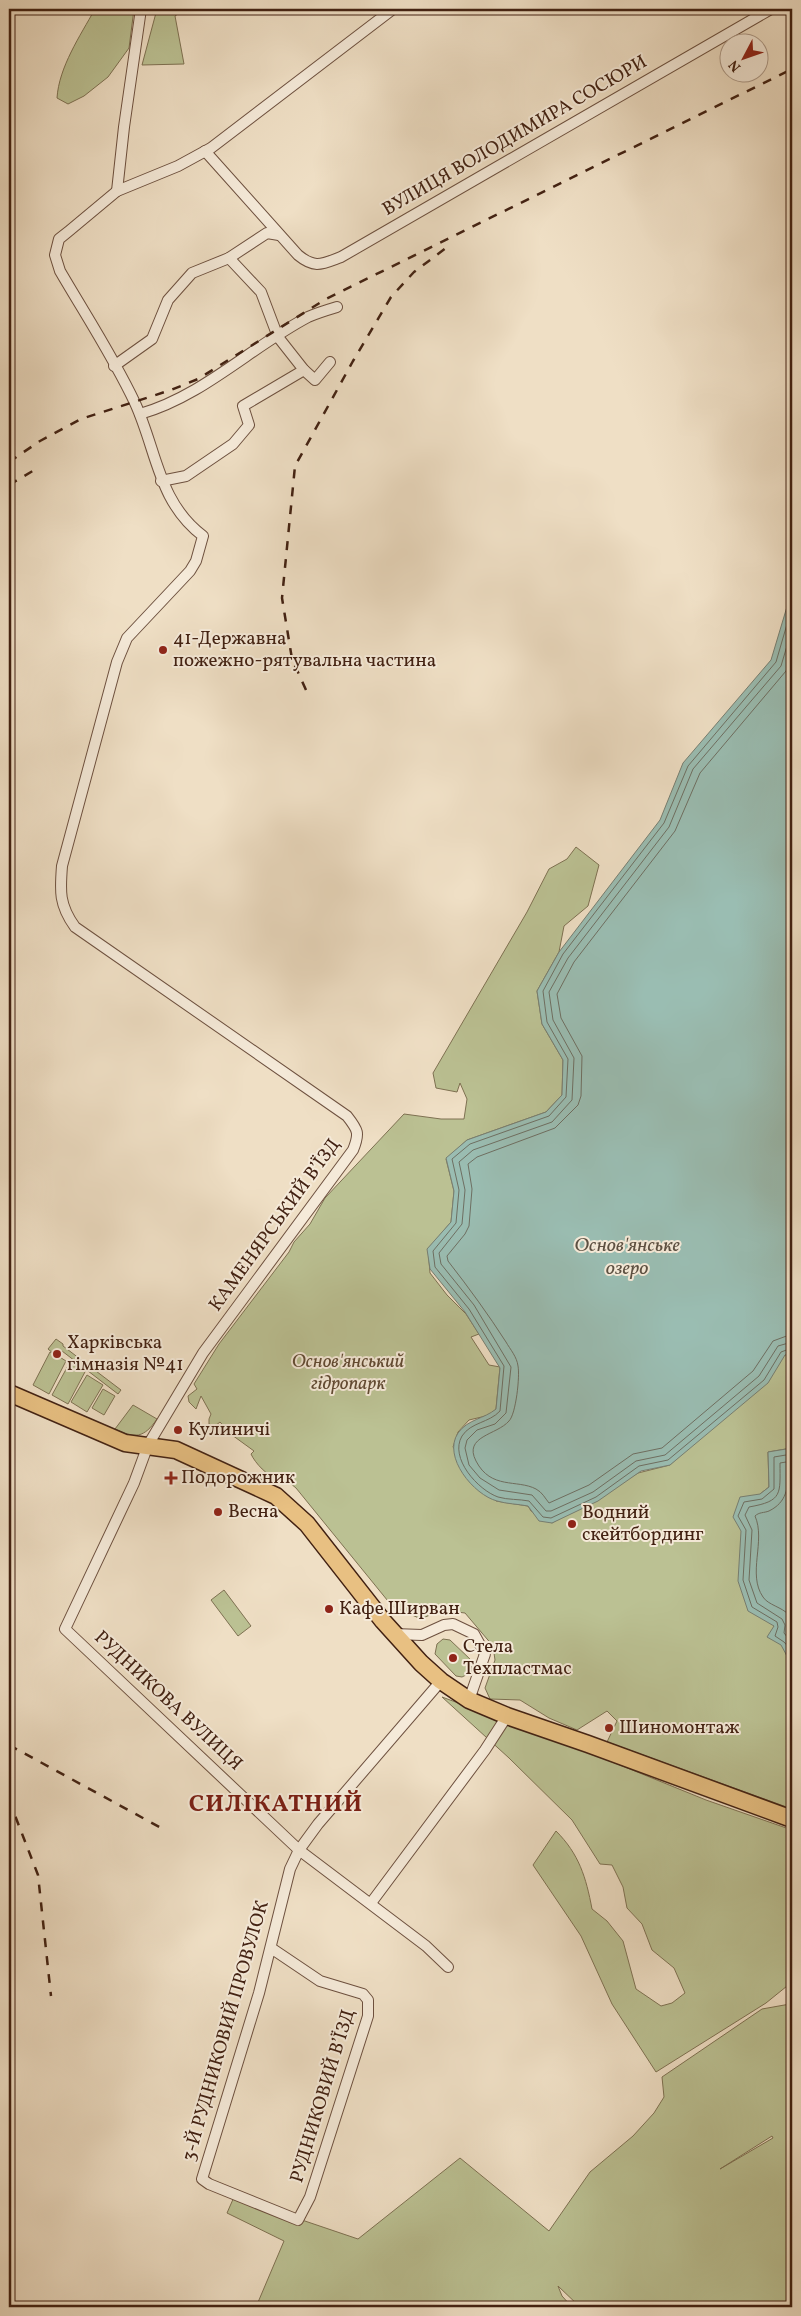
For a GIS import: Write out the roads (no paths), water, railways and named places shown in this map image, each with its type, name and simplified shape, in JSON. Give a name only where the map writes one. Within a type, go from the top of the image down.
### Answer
[{"type":"main road","points":[[9,1393],[125,1443],[176,1450],[276,1496],[307,1524],[394,1634],[441,1681],[469,1700],[507,1716],[792,1819]]},
{"type":"street","points":[[117,192],[124,127],[141,9]]},
{"type":"street","points":[[304,370],[244,406],[249,425],[233,444],[186,476],[161,481],[140,414],[60,271],[55,255],[59,240],[117,192],[178,166],[205,151],[393,9]]},
{"type":"street","name":"ВУЛИЦЯ ВОЛОДИМИРА СОСЮРИ","points":[[279,235],[308,263],[321,264],[341,256],[771,9]]},
{"type":"street","points":[[205,151],[279,235]]},
{"type":"street","points":[[114,366],[152,339],[168,300],[192,272],[229,258],[267,233],[273,232],[279,235]]},
{"type":"street","points":[[229,258],[261,292],[278,337],[304,370],[315,380],[330,362]]},
{"type":"street","points":[[140,414],[161,408],[200,386],[309,317],[337,307]]},
{"type":"street","name":"КАМЕНЯРСЬКИЙ В’ЇЗД","points":[[148,1445],[204,1353],[353,1150],[358,1138],[356,1128],[347,1116],[75,927],[66,914],[60,892],[62,866],[117,662],[128,638],[190,571],[196,561],[203,536],[189,525],[161,481]]},
{"type":"street","name":"РУДНИКОВА ВУЛИЦЯ","points":[[148,1445],[134,1483],[65,1629],[299,1850],[426,1946],[448,1967]]},
{"type":"street","points":[[394,1634],[422,1635],[453,1624],[474,1634],[485,1654],[469,1700]]},
{"type":"street","name":"3-Й РУДНИКОВИЙ ПРОВУЛОК","points":[[298,2220],[209,2184],[202,2179],[271,1948],[290,1869],[299,1850],[318,1824],[441,1681]]},
{"type":"street","points":[[371,1903],[507,1716]]},
{"type":"street","name":"РУДНИКОВИЙ В’ЇЗД","points":[[271,1948],[320,1981],[356,1990],[363,1994],[368,2000],[369,2007],[368,2016],[316,2180],[298,2220]]},
{"type":"water","name":"Основ'янське озеро","points":[[792,590],[792,1352],[785,1355],[768,1383],[670,1465],[641,1471],[598,1501],[552,1523],[539,1521],[528,1506],[497,1501],[479,1491],[463,1474],[454,1453],[454,1443],[462,1428],[496,1409],[500,1368],[465,1312],[430,1269],[427,1249],[451,1222],[454,1191],[446,1158],[467,1140],[546,1112],[562,1095],[563,1060],[542,1024],[537,991],[559,952],[660,820],[683,763],[771,660]]},
{"type":"water","points":[[792,1448],[792,1656],[787,1656],[781,1645],[767,1637],[774,1626],[748,1611],[738,1581],[741,1531],[733,1517],[740,1497],[760,1494],[769,1487],[768,1452]]},
{"type":"railway","points":[[9,462],[40,441],[81,419],[171,390],[198,379],[326,299],[792,69]]},
{"type":"railway","points":[[306,690],[292,659],[282,598],[295,466],[391,297],[414,272],[450,245]]},
{"type":"railway","points":[[9,485],[36,469]]},
{"type":"railway","points":[[9,1745],[163,1829]]},
{"type":"railway","points":[[9,1800],[38,1875],[51,1996]]},
{"type":"place","name":"41-Державна пожежно-рятувальна частина","points":[[163,650]]},
{"type":"place","name":"Харківська гімназія №41","points":[[57,1354]]},
{"type":"place","name":"Кулиничі","points":[[178,1430]]},
{"type":"place","name":"Подорожник","points":[[171,1478]]},
{"type":"place","name":"Весна","points":[[218,1512]]},
{"type":"place","name":"Водний скейтбординг","points":[[572,1524]]},
{"type":"place","name":"Кафе Ширван","points":[[329,1609]]},
{"type":"place","name":"Стела Техпластмас","points":[[453,1658]]},
{"type":"place","name":"Шиномонтаж","points":[[609,1728]]},
{"type":"district","name":"СИЛІКАТНИЙ","points":[[276,1805]]},
{"type":"park label","name":"Основ'янський гідропарк","points":[[348,1373]]}]
